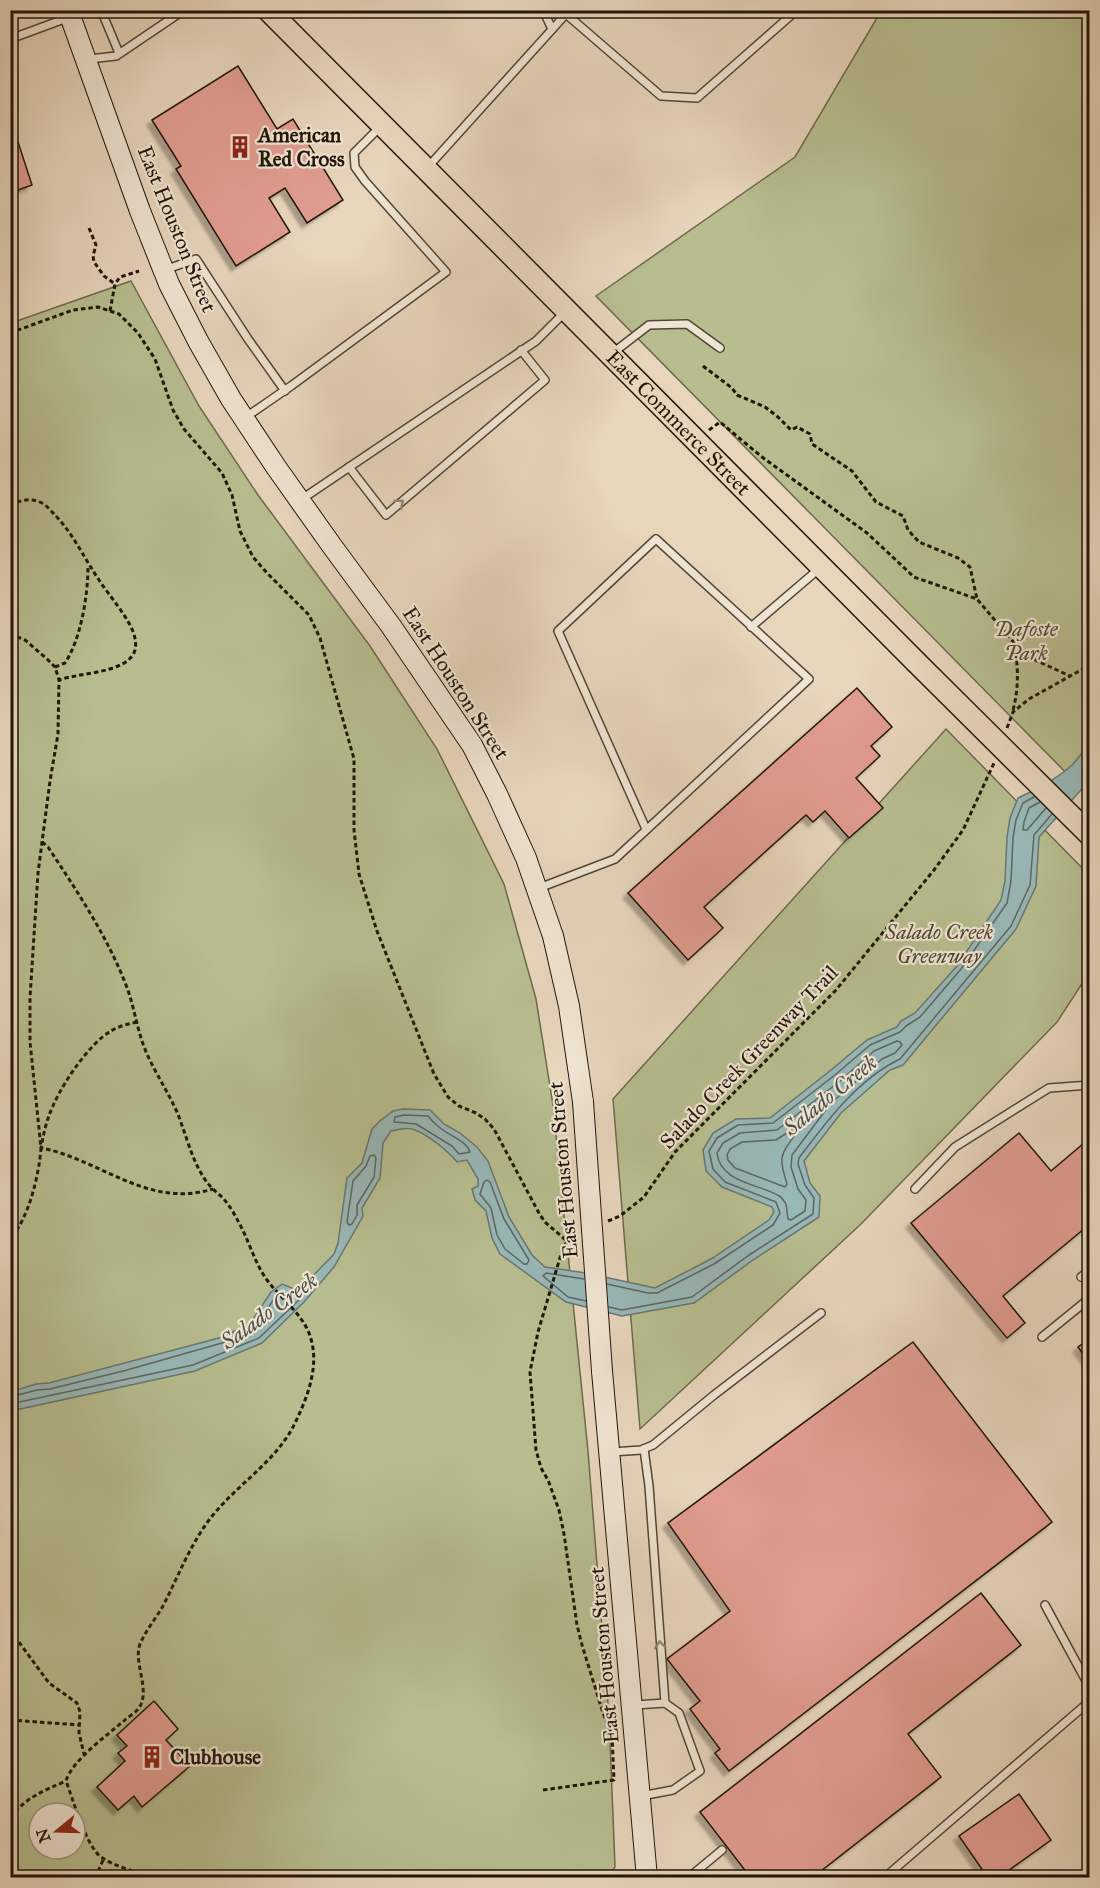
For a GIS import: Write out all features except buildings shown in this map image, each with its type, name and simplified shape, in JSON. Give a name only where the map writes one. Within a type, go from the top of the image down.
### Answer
[{"type":"main road","name":"East Commerce Street","points":[[268,10],[1089,835]]},
{"type":"main road","name":"East Houston Street","points":[[69,14],[140,211],[164,270],[198,341],[231,399],[472,745],[526,858],[553,936],[569,1006],[583,1102],[602,1371],[647,1878]]},
{"type":"lane","points":[[101,10],[119,53]]},
{"type":"lane","points":[[86,60],[116,56],[184,10]]},
{"type":"lane","points":[[543,10],[552,29]]},
{"type":"lane","points":[[426,169],[567,12],[661,96],[697,98],[797,10]]},
{"type":"lane","points":[[10,39],[69,14]]},
{"type":"lane","points":[[244,418],[285,391],[446,272],[355,167],[354,153],[382,125]]},
{"type":"lane","points":[[164,270],[196,259],[285,391]]},
{"type":"lane","points":[[300,500],[536,341],[567,310]]},
{"type":"lane","points":[[611,354],[649,325],[687,324],[720,348]]},
{"type":"lane","points":[[349,466],[386,515],[545,380],[521,350]]},
{"type":"lane","points":[[536,889],[615,859],[808,679],[656,539],[558,631],[646,829]]},
{"type":"lane","points":[[752,627],[822,567]]},
{"type":"lane","points":[[915,1190],[955,1146],[1049,1088],[1089,1085]]},
{"type":"lane","points":[[1081,1277],[1089,1269]]},
{"type":"lane","points":[[1042,1337],[1089,1298]]},
{"type":"lane","points":[[609,1452],[644,1449],[653,1445],[821,1312]]},
{"type":"lane","points":[[644,1449],[649,1486],[665,1703]]},
{"type":"lane","points":[[1045,1605],[1089,1688]]},
{"type":"lane","points":[[884,1878],[1089,1701]]},
{"type":"lane","points":[[632,1705],[665,1703],[679,1713],[700,1772],[673,1790],[640,1796]]},
{"type":"lane","points":[[693,1878],[693,1874],[722,1850]]},
{"type":"path","points":[[88,228],[96,245],[94,262],[104,276],[115,284]]},
{"type":"path","points":[[110,311],[115,284],[120,277],[139,271]]},
{"type":"path","points":[[10,333],[73,310],[98,307],[119,314],[138,333],[155,359],[173,410],[184,429],[222,473],[232,495],[240,531],[254,557],[309,615],[320,638],[354,759],[354,830],[359,874],[377,931],[434,1074],[447,1097],[485,1119],[494,1129],[540,1215],[567,1241]]},
{"type":"path","points":[[704,366],[732,388],[737,395],[765,407],[791,430],[797,427],[810,434],[812,444],[852,471],[876,502],[903,516],[908,530],[919,542],[958,558],[970,567],[977,599],[1015,644],[1033,659],[1071,676]]},
{"type":"path","points":[[696,441],[720,422],[762,457],[867,533],[914,577],[977,599]]},
{"type":"path","points":[[10,505],[27,500],[38,501],[45,505],[70,532],[81,548],[88,564],[134,635],[135,654],[122,666],[59,680]]},
{"type":"path","points":[[55,667],[65,663],[75,641],[87,592],[88,564]]},
{"type":"path","points":[[10,634],[24,640],[55,667],[59,680],[58,734],[42,842],[30,998],[30,1042],[41,1148]]},
{"type":"path","points":[[1012,712],[1018,693],[1015,644]]},
{"type":"path","points":[[42,842],[58,861],[104,937],[126,986],[146,1053],[176,1110],[198,1167],[239,1223],[266,1279],[302,1321],[313,1344],[312,1378],[288,1437],[262,1467],[228,1498],[199,1533],[163,1606],[139,1646],[143,1697],[139,1708],[84,1754],[68,1773],[66,1780],[89,1840],[99,1855],[111,1863],[149,1877]]},
{"type":"path","name":"Salado Creek Greenway Trail","points":[[599,1225],[620,1216],[644,1197],[675,1152],[836,990],[934,870]]},
{"type":"path","points":[[10,1239],[22,1222],[30,1199],[49,1116],[56,1098],[83,1058],[100,1038],[112,1030],[137,1022]]},
{"type":"path","points":[[41,1148],[74,1157],[118,1178],[152,1190],[197,1194],[213,1189]]},
{"type":"path","points":[[543,1790],[614,1780],[612,1735],[582,1645],[562,1522],[554,1494],[541,1468],[536,1450],[530,1372],[534,1347],[562,1251],[567,1241],[579,1234]]},
{"type":"path","points":[[10,1630],[48,1683],[77,1703],[84,1754]]},
{"type":"path","points":[[10,1720],[80,1725]]},
{"type":"path","points":[[10,1817],[20,1805],[35,1794],[66,1780]]},
{"type":"path","points":[[95,1878],[104,1858]]},
{"type":"green space","name":"Dafoste Park","points":[[881,11],[1089,11],[1089,796],[596,296],[795,157]]},
{"type":"green space","points":[[131,281],[199,406],[258,495],[370,646],[437,749],[504,884],[536,999],[553,1105],[588,1451],[609,1716],[615,1867],[607,1878],[11,1877],[11,323]]},
{"type":"green space","name":"Salado Creek Greenway","points":[[946,729],[1089,875],[1089,973],[1057,1022],[861,1224],[640,1429],[613,1099]]},
{"type":"water","name":"Salado Creek","points":[[1089,745],[1089,781],[1039,837],[1036,886],[1016,929],[903,1065],[890,1070],[841,1113],[804,1161],[810,1183],[820,1196],[819,1217],[753,1260],[694,1303],[622,1316],[566,1302],[500,1254],[492,1238],[486,1211],[475,1200],[472,1189],[478,1186],[478,1179],[467,1160],[457,1162],[425,1135],[406,1128],[391,1131],[383,1143],[380,1178],[362,1208],[363,1216],[334,1267],[304,1302],[262,1343],[195,1371],[11,1411],[10,1392],[219,1338],[249,1325],[271,1292],[282,1284],[294,1289],[303,1286],[334,1254],[338,1243],[347,1178],[362,1163],[372,1129],[393,1111],[430,1110],[444,1124],[477,1147],[488,1161],[509,1217],[532,1255],[545,1267],[655,1288],[711,1259],[769,1220],[774,1212],[772,1207],[722,1187],[706,1171],[703,1150],[713,1133],[736,1119],[770,1118],[867,1040],[897,1027],[901,1021],[915,1013],[957,966],[1001,900],[1005,881],[1010,818],[1018,798],[1046,784],[1065,771]]},
{"type":"place","name":"American Red Cross","points":[[240,147]]},
{"type":"place","name":"Clubhouse","points":[[152,1757]]}]
